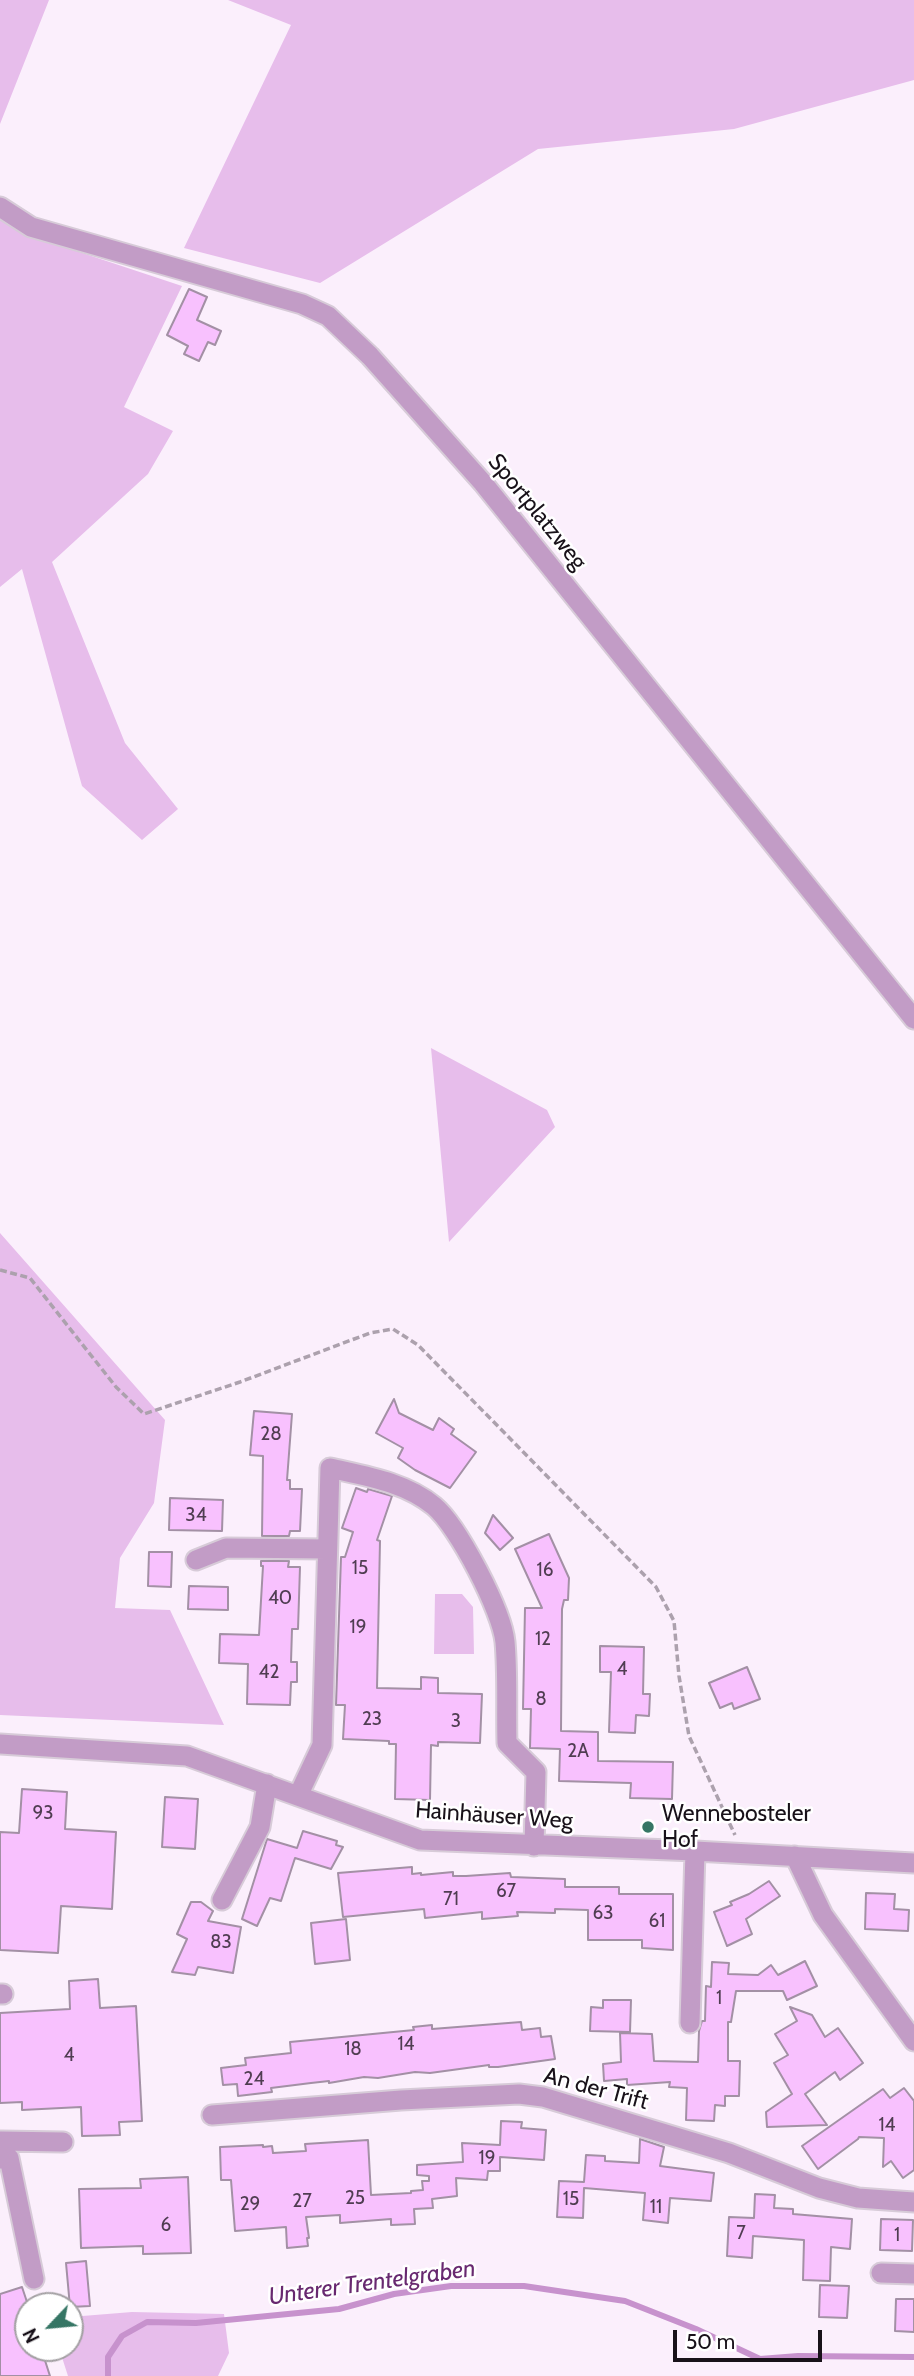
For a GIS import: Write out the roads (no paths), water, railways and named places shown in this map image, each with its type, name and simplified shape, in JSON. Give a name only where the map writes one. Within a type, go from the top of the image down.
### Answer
[{"type":"street","name":"Sportplatzweg","points":[[0,207],[31,227],[302,304],[328,316],[370,356],[482,483],[914,1019]]},
{"type":"street","points":[[298,1796],[322,1745],[330,1468],[390,1482],[434,1506],[453,1528],[486,1586],[505,1639],[506,1744],[536,1772],[534,1846]]},
{"type":"street","points":[[196,1560],[226,1548],[327,1549]]},
{"type":"street","name":"Hainhäuser Weg","points":[[0,1744],[187,1756],[420,1840],[914,1863]]},
{"type":"street","points":[[222,1900],[260,1827],[267,1784]]},
{"type":"street","points":[[690,2023],[695,1851]]},
{"type":"street","points":[[795,1856],[823,1916],[914,2041]]},
{"type":"street","name":"An der Trift","points":[[212,2115],[519,2094],[543,2097],[729,2153],[819,2188],[858,2198],[914,2202]]},
{"type":"street","points":[[0,2141],[63,2142]]},
{"type":"street","points":[[0,2159],[9,2158],[34,2279]]},
{"type":"street","points":[[881,2273],[914,2274]]},
{"type":"waterway","name":"Unterer Trentelgraben","points":[[108,2376],[108,2357],[122,2336],[147,2322],[196,2323],[339,2309],[394,2294],[451,2286],[524,2286],[625,2301],[696,2329],[760,2359],[798,2356],[914,2357]]},
{"type":"place","name":"Wennebosteler Hof","points":[[648,1827]]}]
